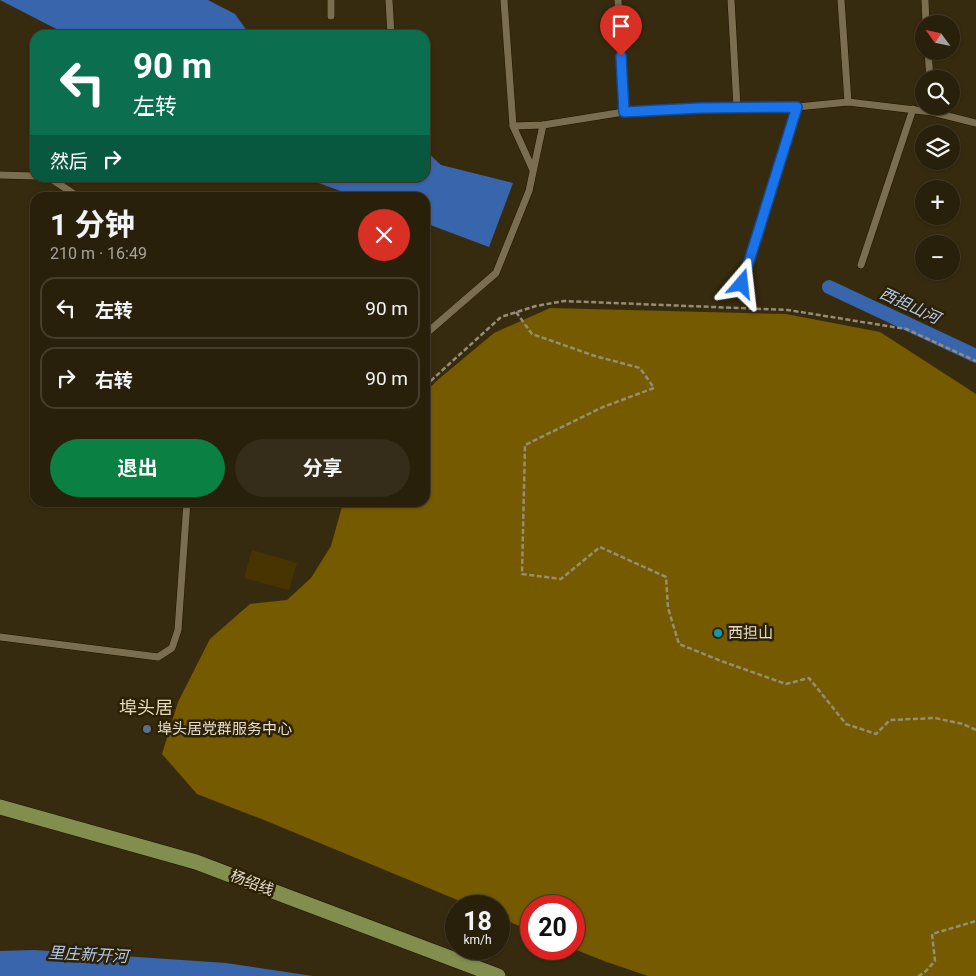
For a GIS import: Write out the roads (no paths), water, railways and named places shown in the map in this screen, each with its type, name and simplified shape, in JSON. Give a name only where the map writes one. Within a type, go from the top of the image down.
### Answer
[{"type":"main road","name":"杨绍线","points":[[0,807],[196,862],[498,976]]},
{"type":"lane","points":[[331,0],[331,16]]},
{"type":"lane","points":[[389,0],[391,30]]},
{"type":"lane","points":[[504,0],[513,126],[533,171]]},
{"type":"lane","points":[[618,0],[624,112]]},
{"type":"lane","points":[[731,0],[737,107]]},
{"type":"lane","points":[[841,0],[848,102]]},
{"type":"lane","points":[[925,0],[926,15]]},
{"type":"lane","points":[[513,126],[543,125],[624,112],[737,107],[797,107],[848,102],[913,109],[861,265]]},
{"type":"lane","points":[[742,284],[797,107]]},
{"type":"lane","points":[[951,115],[976,123]]},
{"type":"lane","points":[[430,329],[496,273],[529,192],[543,125]]},
{"type":"lane","points":[[0,175],[30,176]]},
{"type":"lane","points":[[56,182],[71,192]]},
{"type":"lane","points":[[0,637],[158,657],[172,648],[178,630],[187,507]]},
{"type":"water","points":[[0,0],[208,0],[235,14],[246,30],[58,30]]},
{"type":"water","points":[[430,155],[441,165],[513,183],[489,247],[430,225],[430,192],[343,192],[316,182],[430,182]]},
{"type":"water","name":"里庄新开河","points":[[34,950],[226,963],[313,976],[0,976],[0,951]]},
{"type":"waterway","name":"西担山河","points":[[829,287],[976,356]]},
{"type":"place","name":"西担山","points":[[718,633]]},
{"type":"place","name":"埠头居党群服务中心","points":[[147,729]]},
{"type":"district","name":"埠头居","points":[[146,708]]}]
